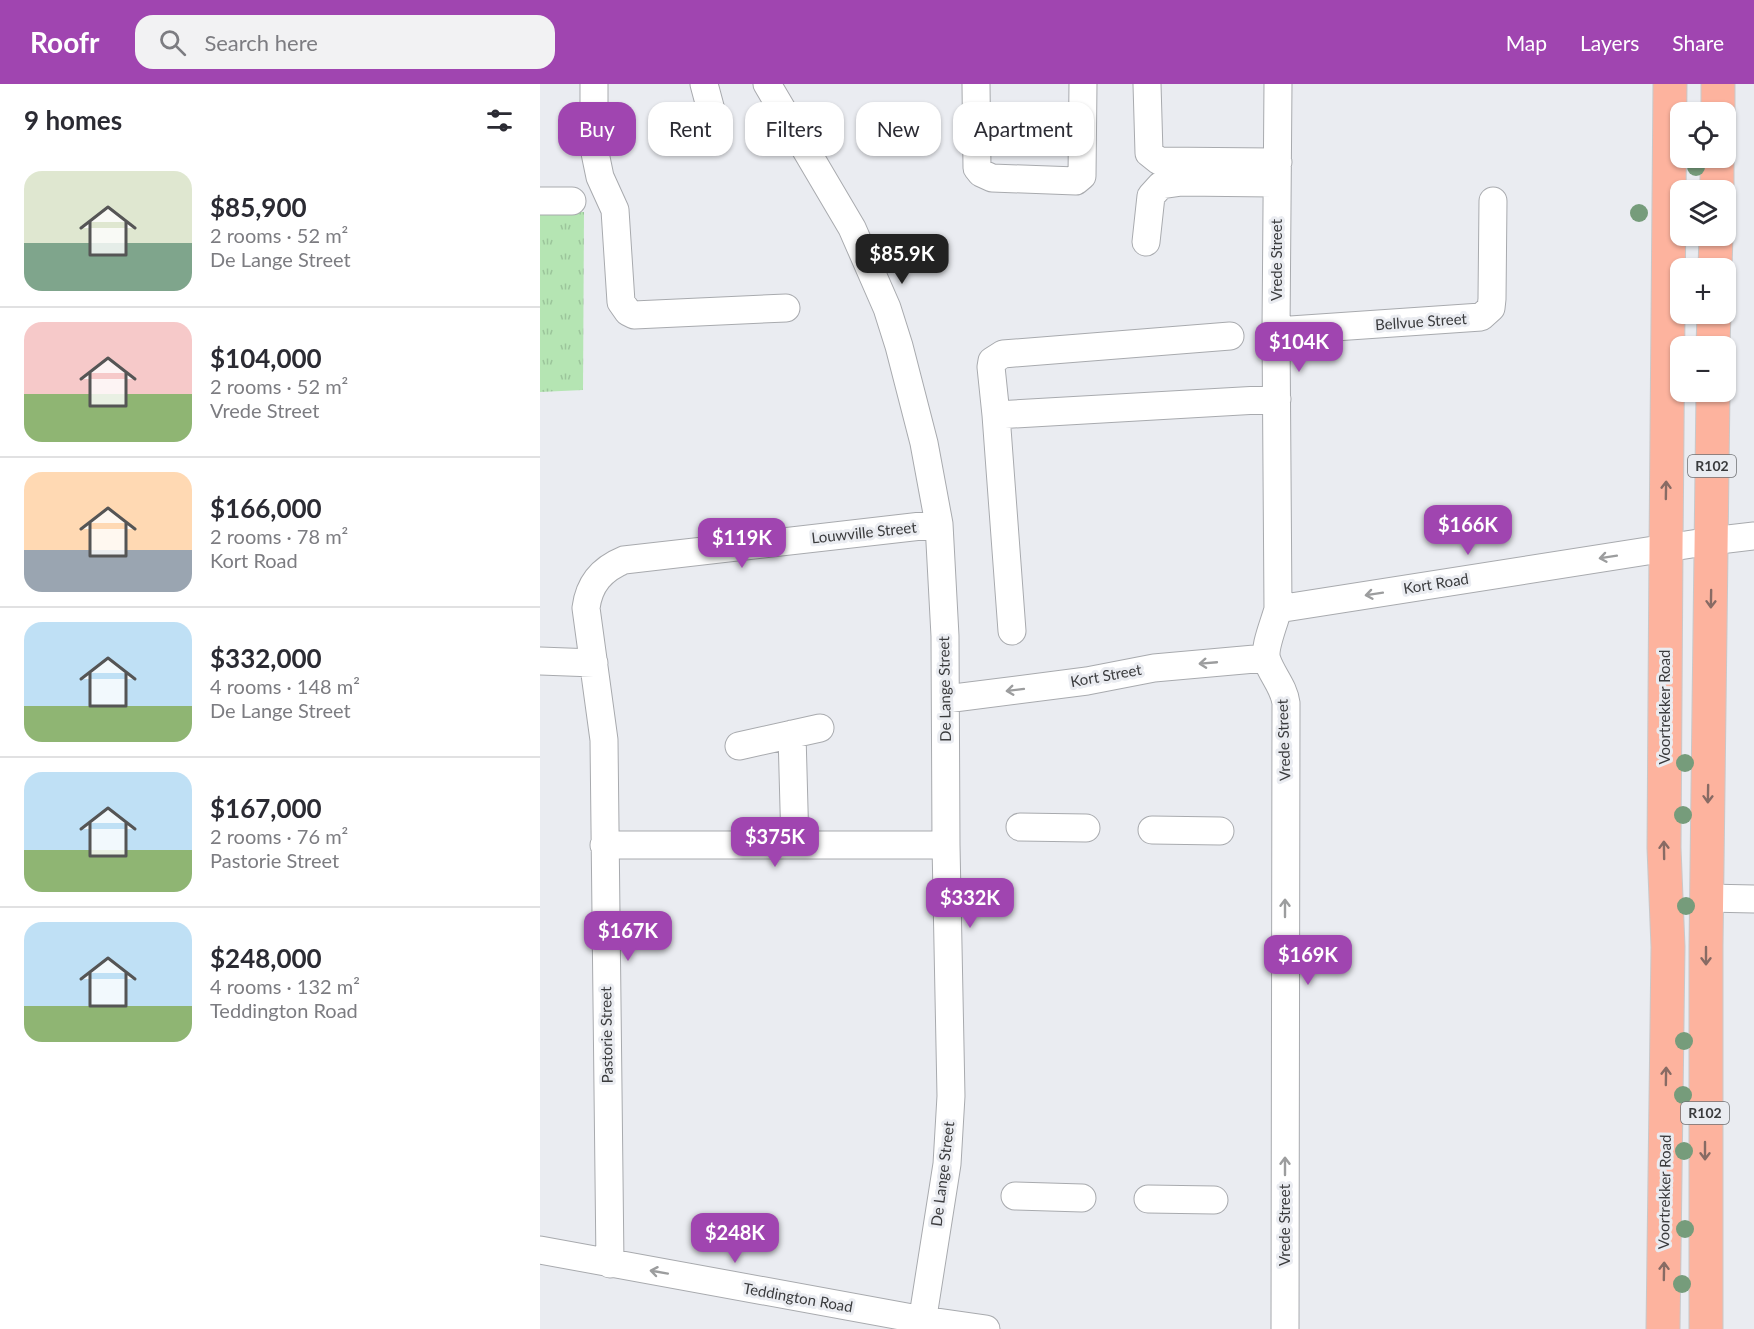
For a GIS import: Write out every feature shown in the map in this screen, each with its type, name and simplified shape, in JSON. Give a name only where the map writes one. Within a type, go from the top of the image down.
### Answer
[{"type":"main road","name":"Voortrekker Road","points":[[1663,1329],[1668,946],[1664,848],[1670,84]]},
{"type":"main road","points":[[1718,84],[1718,102]]},
{"type":"main road","name":"R102","points":[[1706,1329],[1707,898],[1713,402]]},
{"type":"street","points":[[594,84],[594,148],[600,177],[615,210],[621,302],[624,308],[634,315],[786,308]]},
{"type":"street","points":[[704,84],[709,102]]},
{"type":"street","name":"De Lange Street","points":[[767,84],[852,228],[888,308],[900,346],[924,443],[939,524],[946,699],[946,845],[951,1096],[950,1138],[922,1325]]},
{"type":"street","points":[[976,84],[977,168],[981,173],[992,178],[1076,181],[1081,178],[1083,84]]},
{"type":"street","points":[[1148,84],[1149,153],[1154,159],[1277,172]]},
{"type":"street","name":"Vrede Street","points":[[1278,84],[1276,331],[1278,609],[1266,658],[1283,691],[1286,703],[1285,1329]]},
{"type":"street","points":[[1146,242],[1151,196],[1161,185],[1277,172]]},
{"type":"street","points":[[540,201],[572,201]]},
{"type":"street","name":"Bellvue Street","points":[[1276,331],[1481,317],[1491,308],[1492,299],[1493,201]]},
{"type":"street","points":[[1012,631],[991,367],[996,357],[1003,354],[1230,336]]},
{"type":"street","points":[[996,415],[1277,399]]},
{"type":"street","name":"Louwville Street","points":[[594,663],[586,608],[588,597],[597,578],[604,570],[624,560],[939,524]]},
{"type":"street","name":"Kort Road","points":[[1278,609],[1754,536]]},
{"type":"street","name":"Kort Street","points":[[946,699],[1087,681],[1154,668],[1266,658]]},
{"type":"street","points":[[540,661],[594,663]]},
{"type":"street","name":"Pastorie Street","points":[[594,663],[604,740],[610,1264]]},
{"type":"street","points":[[739,746],[820,728]]},
{"type":"street","points":[[792,734],[795,845]]},
{"type":"street","points":[[1020,827],[1086,828]]},
{"type":"street","points":[[1152,830],[1220,831]]},
{"type":"street","points":[[604,845],[946,845]]},
{"type":"street","points":[[1707,898],[1754,899]]},
{"type":"street","points":[[1015,1196],[1082,1198]]},
{"type":"street","points":[[1148,1199],[1214,1200]]},
{"type":"street","name":"Teddington Road","points":[[540,1250],[922,1325],[986,1329]]},
{"type":"green space","points":[[540,212],[584,212],[583,390],[540,392]]}]
